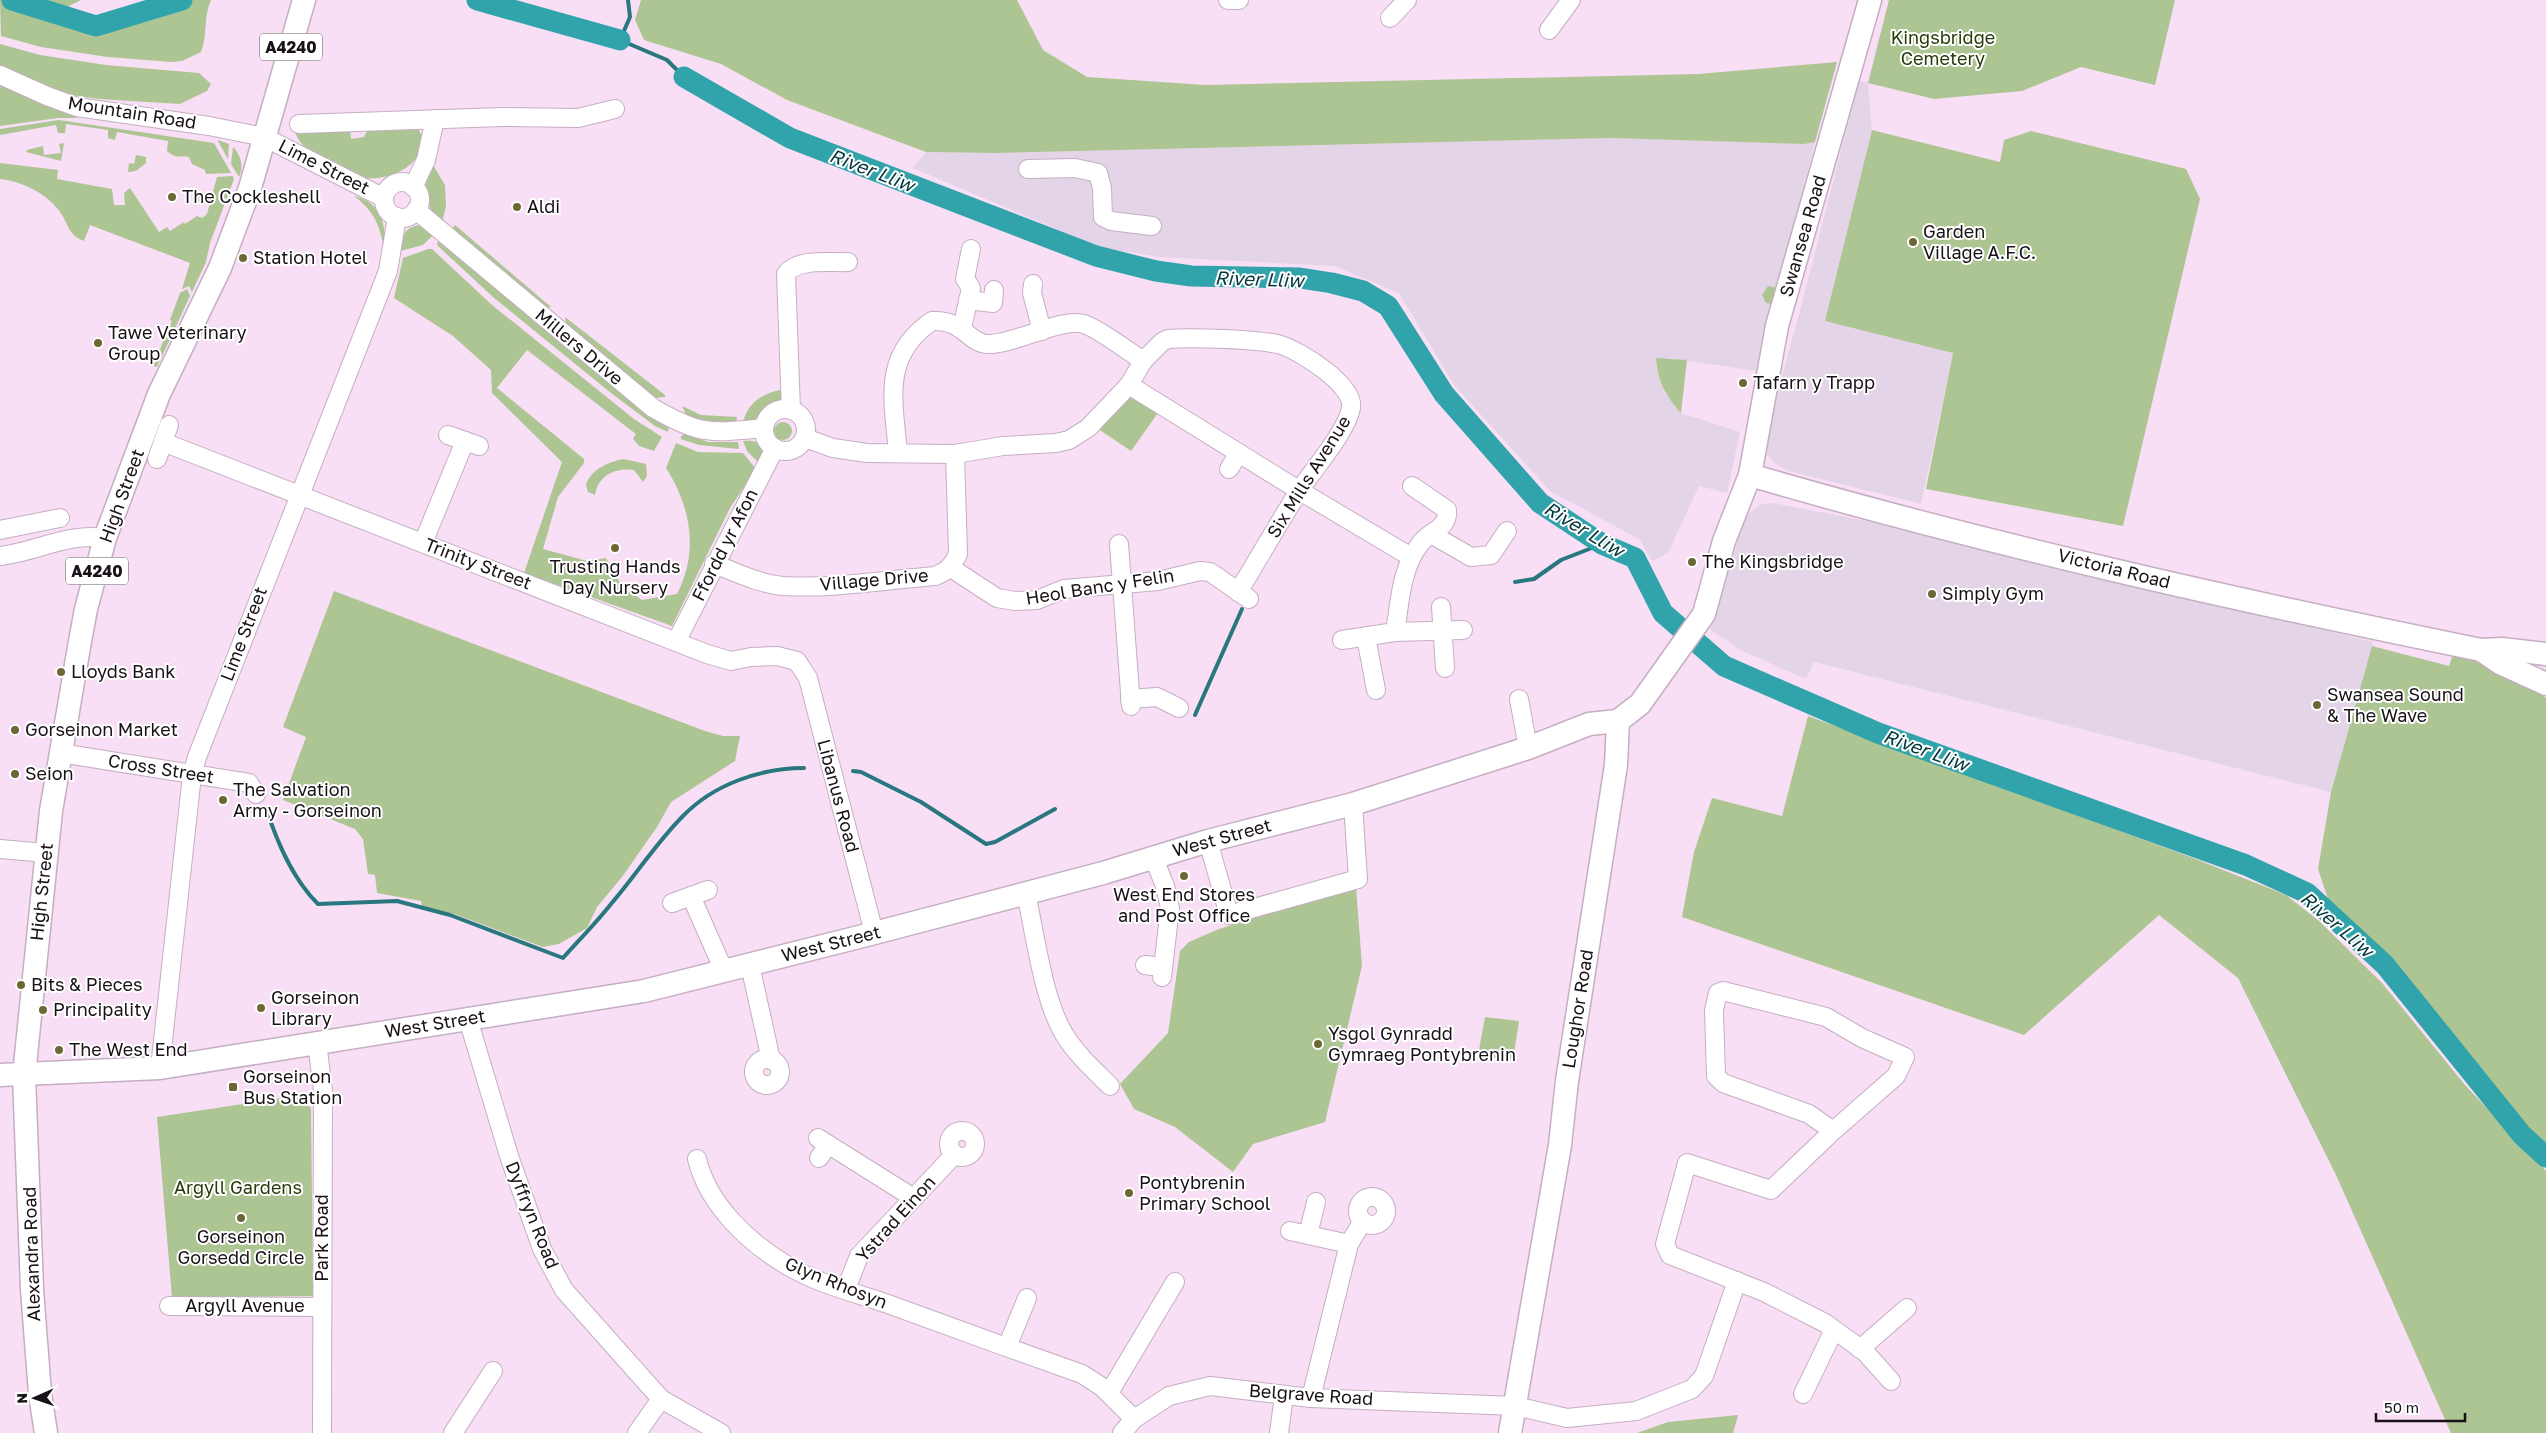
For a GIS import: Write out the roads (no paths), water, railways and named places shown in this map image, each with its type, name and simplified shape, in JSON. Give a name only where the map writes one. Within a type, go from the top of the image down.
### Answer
[{"type":"main road","name":"High Street","points":[[24,1075],[46,853],[60,753],[86,609],[105,538],[159,394],[220,268],[250,188],[304,0]]},
{"type":"main road","name":"Swansea Road","points":[[1618,721],[1640,704],[1704,614],[1724,541],[1750,475],[1777,326],[1870,0]]},
{"type":"main road","name":"Victoria Road","points":[[1750,475],[1887,514],[2249,601],[2480,650],[2502,648],[2546,654]]},
{"type":"main road","name":"Victoria Road","points":[[2480,650],[2500,663],[2546,684]]},
{"type":"main road","name":"West Street","points":[[0,1075],[160,1068],[644,991],[1103,873],[1153,856],[1352,804],[1528,748],[1589,724],[1618,721]]},
{"type":"main road","name":"Loughor Road","points":[[1510,1433],[1560,1145],[1567,1081],[1616,765],[1618,721]]},
{"type":"main road","name":"Alexandra Road","points":[[24,1075],[32,1289],[40,1394],[46,1433]]},
{"type":"street","points":[[1228,0],[1240,0]]},
{"type":"street","points":[[1549,30],[1571,0]]},
{"type":"street","name":"Mountain Road","points":[[1,76],[77,107],[209,126],[264,137]]},
{"type":"street","points":[[300,124],[502,117],[578,118],[615,108]]},
{"type":"street","points":[[413,186],[398,182],[389,188],[384,198],[388,212],[397,217],[406,217],[416,210],[419,200],[413,186],[426,160],[435,119]]},
{"type":"street","name":"Lime Street","points":[[264,137],[384,198]]},
{"type":"street","points":[[1028,169],[1075,168],[1098,173],[1102,188],[1103,217],[1111,220],[1152,226]]},
{"type":"street","name":"Millers Drive","points":[[416,210],[653,408],[693,429],[714,433],[764,428]]},
{"type":"street","name":"Lime Street","points":[[160,1068],[192,775],[197,757],[298,495],[388,271],[397,217]]},
{"type":"street","points":[[962,328],[971,288],[965,279],[971,249]]},
{"type":"street","points":[[791,410],[786,274],[790,269],[803,264],[848,262]]},
{"type":"street","points":[[1033,284],[1032,293],[1042,331]]},
{"type":"street","points":[[968,300],[993,303],[994,290]]},
{"type":"street","points":[[898,452],[893,380],[897,360],[916,332],[932,321],[942,320],[962,328],[976,340],[985,344],[1066,324],[1083,323],[1143,361]]},
{"type":"street","name":"Six Mills Avenue","points":[[804,438],[850,451],[955,454],[1003,446],[1056,443],[1069,440],[1088,428],[1129,386],[1143,361],[1162,342],[1168,339],[1281,345],[1334,378],[1346,389],[1351,401],[1351,408],[1338,435],[1300,491],[1244,595]]},
{"type":"street","points":[[1129,386],[1300,491],[1411,556]]},
{"type":"street","points":[[791,410],[802,418],[806,431],[804,438],[795,448],[781,451],[766,440],[764,428],[773,412],[791,410]]},
{"type":"street","name":"Trinity Street","points":[[157,459],[166,434],[298,495],[676,642],[731,660],[777,656],[797,661]]},
{"type":"street","points":[[423,543],[472,444],[448,435]]},
{"type":"street","name":"Ffordd yr Afon","points":[[676,642],[714,564],[775,448]]},
{"type":"street","points":[[1229,469],[1239,453]]},
{"type":"street","name":"Village Drive","points":[[714,564],[756,580],[782,586],[821,586],[935,576],[951,568],[958,554],[955,454]]},
{"type":"street","points":[[1395,632],[1404,576],[1411,556],[1421,542],[1444,525],[1448,515],[1448,510],[1412,486]]},
{"type":"street","points":[[0,530],[60,518]]},
{"type":"street","points":[[1431,534],[1471,557],[1491,555],[1507,531]]},
{"type":"street","points":[[0,556],[33,550],[80,536],[105,538]]},
{"type":"street","points":[[1119,544],[1130,702],[1157,697],[1179,708]]},
{"type":"street","name":"Heol Banc y Felin","points":[[951,568],[997,598],[1015,601],[1037,600],[1064,589],[1158,581],[1200,571],[1210,572],[1244,595]]},
{"type":"street","points":[[1441,607],[1445,668]]},
{"type":"street","points":[[1342,640],[1395,632],[1463,630]]},
{"type":"street","points":[[1366,637],[1376,690]]},
{"type":"street","name":"Libanus Road","points":[[797,661],[808,678],[874,933]]},
{"type":"street","points":[[1519,699],[1528,748]]},
{"type":"street","name":"Cross Street","points":[[60,753],[249,783],[256,794]]},
{"type":"street","points":[[1208,841],[1229,915],[1358,880],[1352,804]]},
{"type":"street","points":[[0,849],[46,853]]},
{"type":"street","points":[[1153,856],[1165,886],[1170,908],[1166,954],[1156,970]]},
{"type":"street","points":[[672,903],[708,890]]},
{"type":"street","points":[[1026,893],[1050,998],[1064,1034],[1084,1060],[1110,1086]]},
{"type":"street","points":[[691,896],[724,971]]},
{"type":"street","points":[[750,965],[771,1060]]},
{"type":"street","points":[[1833,1131],[1809,1114],[1723,1083],[1716,1076],[1714,1010],[1718,993],[1722,991],[1826,1018],[1862,1038],[1905,1057],[1896,1076],[1833,1131],[1771,1190],[1687,1163],[1665,1244],[1670,1255],[1737,1281],[1825,1322],[1860,1349],[1891,1382]]},
{"type":"street","name":"Dyffryn Road","points":[[468,1019],[509,1156],[542,1249],[564,1290],[661,1399],[721,1433]]},
{"type":"street","name":"Park Road","points":[[317,1042],[323,1091],[322,1433]]},
{"type":"street","points":[[822,1147],[912,1197]]},
{"type":"street","name":"Ystrad Einon","points":[[846,1289],[859,1256],[912,1197],[955,1154]]},
{"type":"street","name":"Glyn Rhosyn","points":[[703,1166],[716,1201],[752,1240],[796,1270],[1082,1374],[1109,1393],[1134,1419]]},
{"type":"street","points":[[1308,1235],[1316,1202]]},
{"type":"street","points":[[1312,1398],[1349,1244],[1363,1222]]},
{"type":"street","points":[[1290,1231],[1349,1244]]},
{"type":"street","name":"Belgrave Road","points":[[1122,1433],[1134,1419],[1169,1396],[1210,1386],[1312,1398],[1515,1406],[1568,1418],[1636,1411],[1692,1389],[1704,1376],[1737,1281]]},
{"type":"street","points":[[1109,1393],[1175,1282]]},
{"type":"street","points":[[1007,1347],[1027,1298]]},
{"type":"street","name":"Argyll Avenue","points":[[169,1306],[322,1307]]},
{"type":"street","points":[[1860,1349],[1907,1308]]},
{"type":"street","points":[[1803,1394],[1834,1330]]},
{"type":"street","points":[[453,1433],[493,1371]]},
{"type":"street","points":[[1279,1433],[1284,1395]]},
{"type":"street","points":[[637,1433],[661,1399]]},
{"type":"waterway","name":"River Lliw","points":[[12,0],[96,26],[182,0]]},
{"type":"waterway","name":"River Lliw","points":[[477,0],[620,40]]},
{"type":"waterway","name":"River Lliw","points":[[628,0],[630,17],[620,40],[667,60],[684,77]]},
{"type":"waterway","name":"River Lliw","points":[[684,77],[790,138],[1096,256],[1156,271],[1191,276],[1300,278],[1332,283],[1363,291],[1388,306],[1444,394],[1540,503],[1602,544],[1635,558],[1663,613],[1724,666],[1878,733],[2246,865],[2307,893],[2385,965],[2522,1135],[2546,1157]]},
{"type":"waterway","points":[[1515,582],[1534,579],[1561,560],[1602,544]]},
{"type":"waterway","points":[[1195,715],[1242,609]]},
{"type":"waterway","points":[[266,808],[286,859],[300,883],[318,904],[397,901],[450,915],[563,958],[605,911],[664,837],[695,805],[709,795],[739,780],[771,771],[804,768]]},
{"type":"waterway","points":[[853,771],[861,772],[921,802],[986,844],[995,842],[1055,809]]},
{"type":"place","name":"The Cockleshell","points":[[172,197]]},
{"type":"place","name":"Aldi","points":[[517,207]]},
{"type":"place","name":"Garden Village A.F.C.","points":[[1913,242]]},
{"type":"place","name":"Station Hotel","points":[[243,258]]},
{"type":"place","name":"Tawe Veterinary Group","points":[[98,343]]},
{"type":"place","name":"Tafarn y Trapp","points":[[1743,383]]},
{"type":"place","name":"Trusting Hands Day Nursery","points":[[615,548]]},
{"type":"place","name":"The Kingsbridge","points":[[1692,562]]},
{"type":"place","name":"Simply Gym","points":[[1932,594]]},
{"type":"place","name":"Lloyds Bank","points":[[61,672]]},
{"type":"place","name":"Swansea Sound & The Wave","points":[[2317,705]]},
{"type":"place","name":"Gorseinon Market","points":[[15,730]]},
{"type":"place","name":"Seion","points":[[15,774]]},
{"type":"place","name":"The Salvation Army - Gorseinon","points":[[223,800]]},
{"type":"place","name":"West End Stores and Post Office","points":[[1184,876]]},
{"type":"place","name":"Bits & Pieces","points":[[21,985]]},
{"type":"place","name":"Gorseinon Library","points":[[261,1008]]},
{"type":"place","name":"Principality","points":[[43,1010]]},
{"type":"place","name":"Ysgol Gynradd Gymraeg Pontybrenin","points":[[1318,1044]]},
{"type":"place","name":"The West End","points":[[59,1050]]},
{"type":"place","name":"Gorseinon Bus Station","points":[[233,1087]]},
{"type":"place","name":"Pontybrenin Primary School","points":[[1129,1193]]},
{"type":"place","name":"Gorseinon Gorsedd Circle","points":[[241,1218]]},
{"type":"park label","name":"Kingsbridge Cemetery","points":[[1943,48]]},
{"type":"park label","name":"Argyll Gardens","points":[[238,1188]]}]
